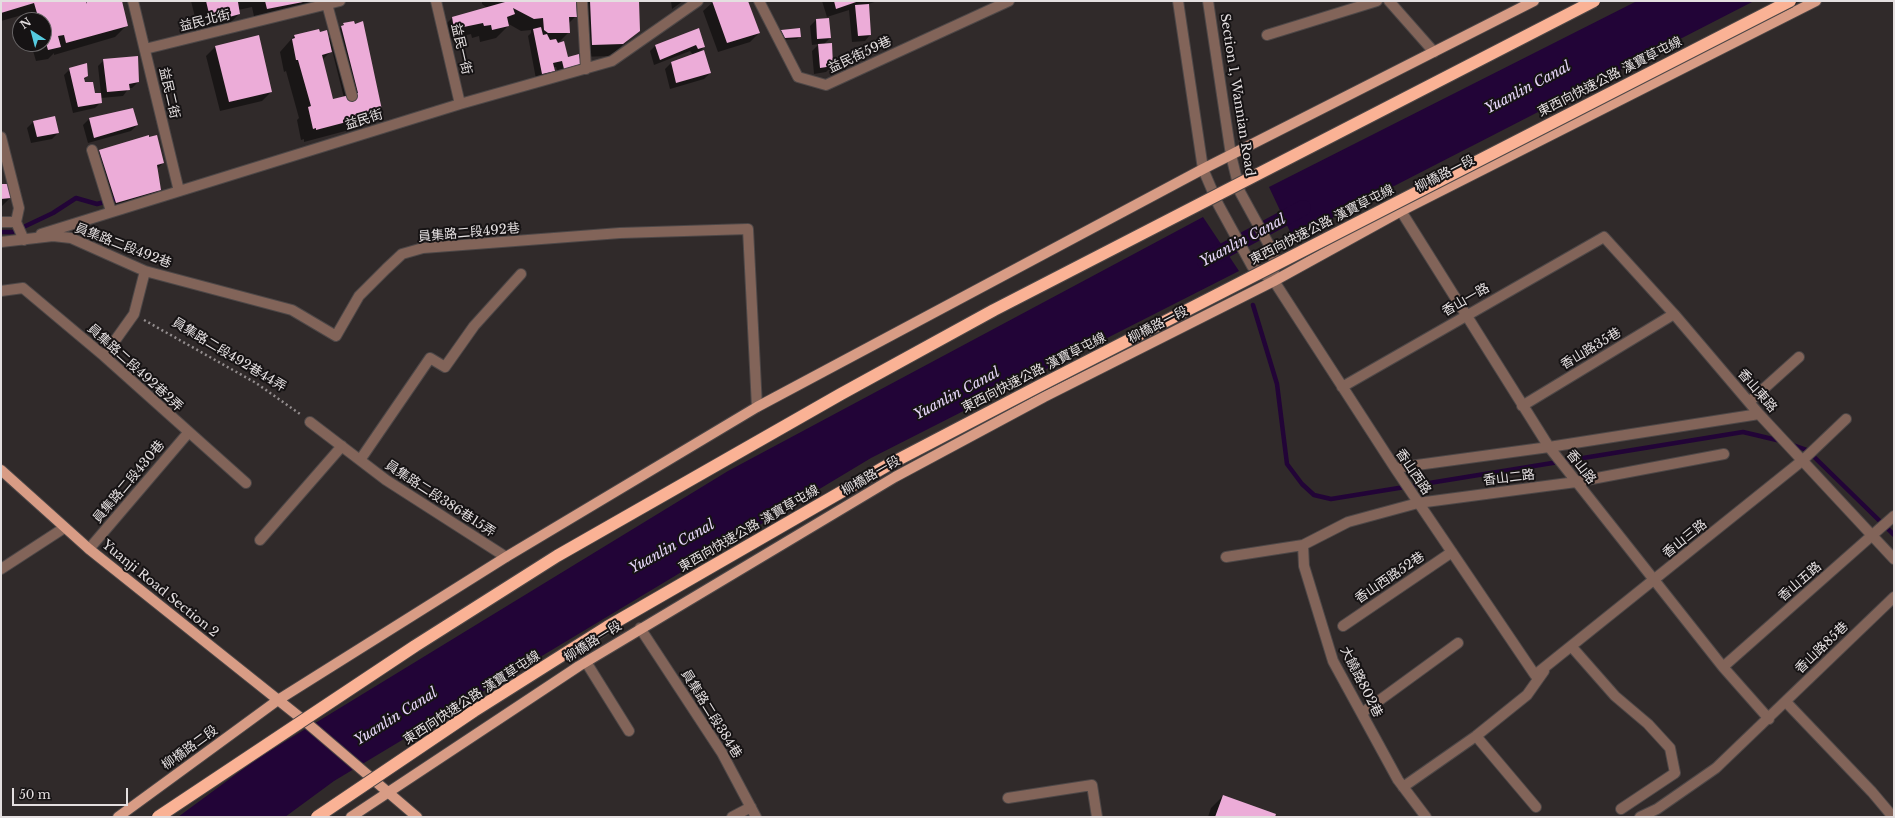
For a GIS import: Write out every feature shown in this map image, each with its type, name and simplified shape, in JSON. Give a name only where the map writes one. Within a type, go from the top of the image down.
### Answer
[{"type":"highway","points":[[158,817],[415,646],[551,560],[841,394],[994,310],[1594,1]]},
{"type":"highway","name":"東西向快速公路 漢寶草屯線","points":[[317,817],[474,711],[607,627],[888,465],[1790,1]]},
{"type":"main road","points":[[278,700],[506,557],[757,407],[1203,169],[1534,1]]},
{"type":"main road","name":"柳橋路一段","points":[[388,791],[640,628],[895,477],[1044,397],[1274,281],[1401,211],[1816,1]]},
{"type":"main road","name":"Yuanji Road Section 2","points":[[1,470],[89,549],[307,723],[388,791]]},
{"type":"main road","name":"柳橋路二段","points":[[118,817],[278,700]]},
{"type":"main road","points":[[351,817],[388,791],[417,817]]},
{"type":"street","name":"益民二街","points":[[133,1],[179,191]]},
{"type":"street","name":"益民北街","points":[[145,49],[340,1]]},
{"type":"street","name":"益民一街","points":[[436,1],[460,104]]},
{"type":"street","points":[[582,1],[586,68]]},
{"type":"street","name":"益民街","points":[[24,240],[111,211],[460,104],[612,61],[698,1]]},
{"type":"street","name":"益民街59巷","points":[[760,1],[798,78],[826,84],[1009,1]]},
{"type":"street","points":[[1178,1],[1203,169],[1218,204],[1252,266],[1274,281]]},
{"type":"street","name":"Section 1, Wannian Road","points":[[1208,1],[1231,155],[1240,192],[1274,254],[1274,281]]},
{"type":"street","points":[[1266,35],[1377,1]]},
{"type":"street","points":[[1389,1],[1434,52]]},
{"type":"street","points":[[327,4],[352,96]]},
{"type":"street","points":[[1,137],[19,208],[16,222],[24,240]]},
{"type":"street","points":[[92,150],[111,211]]},
{"type":"street","name":"香山路","points":[[1401,211],[1549,447],[1723,667],[1769,718]]},
{"type":"street","points":[[1,222],[16,222]]},
{"type":"street","name":"員集路二段492巷","points":[[1,242],[53,236],[71,238],[145,271],[292,310],[336,336],[359,296],[402,254],[423,248],[620,233],[748,229],[757,407]]},
{"type":"street","name":"香山一路","points":[[1342,387],[1604,237]]},
{"type":"street","name":"香山東路","points":[[1604,237],[1674,314],[1759,414],[1894,559]]},
{"type":"street","points":[[104,356],[134,314],[145,271]]},
{"type":"street","points":[[360,460],[430,358],[445,367],[474,326],[521,274]]},
{"type":"street","name":"香山西路","points":[[1274,281],[1418,503],[1535,675]]},
{"type":"street","name":"員集路二段492巷2弄","points":[[1,291],[23,288],[104,356],[246,483]]},
{"type":"street","name":"香山路35巷","points":[[1522,406],[1674,314]]},
{"type":"street","points":[[1749,402],[1799,357]]},
{"type":"street","name":"香山二路","points":[[1395,468],[1549,447],[1759,414]]},
{"type":"street","name":"香山三路","points":[[1535,675],[1803,460],[1846,419]]},
{"type":"street","name":"員集路二段386巷15弄","points":[[310,422],[386,480],[506,557]]},
{"type":"street","name":"員集路二段430巷","points":[[89,549],[188,432]]},
{"type":"street","points":[[260,540],[342,446]]},
{"type":"street","name":"香山二路","points":[[1226,557],[1303,545],[1348,522],[1418,503],[1576,482],[1724,454]]},
{"type":"street","name":"香山五路","points":[[1723,667],[1894,516]]},
{"type":"street","points":[[1,569],[64,528]]},
{"type":"street","name":"大饒路802巷","points":[[1303,545],[1304,566],[1334,661],[1403,787],[1426,817]]},
{"type":"street","name":"香山西路52巷","points":[[1343,626],[1452,552]]},
{"type":"street","name":"香山路85巷","points":[[1640,817],[1660,813],[1716,768],[1894,597]]},
{"type":"street","name":"員集路二段384巷","points":[[640,628],[722,753],[756,817]]},
{"type":"street","points":[[1362,713],[1458,643]]},
{"type":"street","points":[[1571,646],[1615,696],[1648,724],[1670,748],[1675,773],[1621,809]]},
{"type":"street","points":[[586,662],[629,731]]},
{"type":"street","points":[[1403,787],[1476,736],[1527,695],[1549,664]]},
{"type":"street","points":[[1786,702],[1872,792],[1893,817]]},
{"type":"street","points":[[1476,736],[1536,807]]},
{"type":"street","points":[[1008,798],[1092,785],[1097,817]]},
{"type":"street","points":[[732,817],[751,807]]},
{"type":"path","name":"員集路二段492巷44弄","points":[[134,314],[256,384],[310,422]]},
{"type":"water","points":[[1637,1],[1754,1],[1293,238],[1269,187]]},
{"type":"water","points":[[1203,217],[1239,271],[871,458],[334,781],[285,817],[178,817],[258,758],[728,471]]},
{"type":"building","points":[[1,1],[86,1],[86,4],[87,1],[122,1],[128,26],[66,43],[64,35],[58,36],[61,47],[52,49],[52,12],[37,12],[34,3],[1,13]]},
{"type":"building","points":[[206,1],[241,1],[238,2],[240,14],[211,22]]},
{"type":"building","points":[[265,1],[303,1],[303,2],[267,9]]},
{"type":"building","points":[[504,1],[576,1],[577,17],[569,17],[570,33],[548,33],[544,30],[543,18],[534,19],[513,8],[515,14],[507,17],[509,26],[492,30],[491,25],[484,26],[483,23],[454,29],[452,17],[505,2]]},
{"type":"building","points":[[590,1],[639,1],[640,31],[623,44],[592,45]]},
{"type":"building","points":[[712,1],[748,1],[760,33],[727,43]]},
{"type":"building","points":[[834,1],[859,1],[836,9]]},
{"type":"building","points":[[869,4],[871,35],[858,36],[855,5]]},
{"type":"building","points":[[829,18],[831,38],[817,39],[816,19]]},
{"type":"building","points":[[354,21],[355,24],[363,21],[382,110],[376,112],[377,114],[316,130],[316,128],[313,129],[308,107],[311,106],[298,60],[296,60],[292,39],[295,38],[294,35],[319,29],[320,32],[327,30],[332,52],[322,55],[333,99],[358,93],[341,26],[344,25],[343,23]]},
{"type":"building","points":[[541,27],[543,35],[547,34],[550,40],[556,39],[558,43],[564,41],[568,57],[579,54],[581,64],[564,69],[562,61],[553,63],[555,71],[542,74],[533,29]]},
{"type":"building","points":[[699,28],[705,47],[698,49],[696,45],[660,60],[655,45]]},
{"type":"building","points":[[800,28],[801,37],[785,38],[781,30]]},
{"type":"building","points":[[259,35],[272,92],[229,102],[215,46]]},
{"type":"building","points":[[832,43],[833,66],[820,68],[818,44]]},
{"type":"building","points":[[704,50],[711,73],[676,83],[671,62]]},
{"type":"building","points":[[138,56],[139,82],[129,84],[130,90],[107,92],[103,59]]},
{"type":"building","points":[[87,63],[88,76],[84,78],[85,82],[93,82],[95,93],[101,93],[102,103],[78,107],[69,68]]},
{"type":"building","points":[[133,108],[138,125],[94,138],[89,118]]},
{"type":"building","points":[[55,116],[59,133],[37,137],[33,121]]},
{"type":"building","points":[[149,135],[149,137],[157,135],[164,163],[157,165],[161,190],[116,203],[99,150]]},
{"type":"building","points":[[1,184],[8,184],[11,198],[1,199]]},
{"type":"building","points":[[1223,795],[1276,814],[1275,817],[1215,817]]},
{"type":"waterway","points":[[1,232],[13,232],[53,213],[76,198],[97,204],[119,198]]},
{"type":"waterway","name":"Yuanlin Canal","points":[[1205,261],[1303,208]]},
{"type":"waterway","points":[[1253,305],[1277,384],[1287,464],[1302,484],[1314,495],[1331,499],[1743,432],[1781,441]]},
{"type":"waterway","points":[[1790,444],[1807,450],[1894,535]]}]
